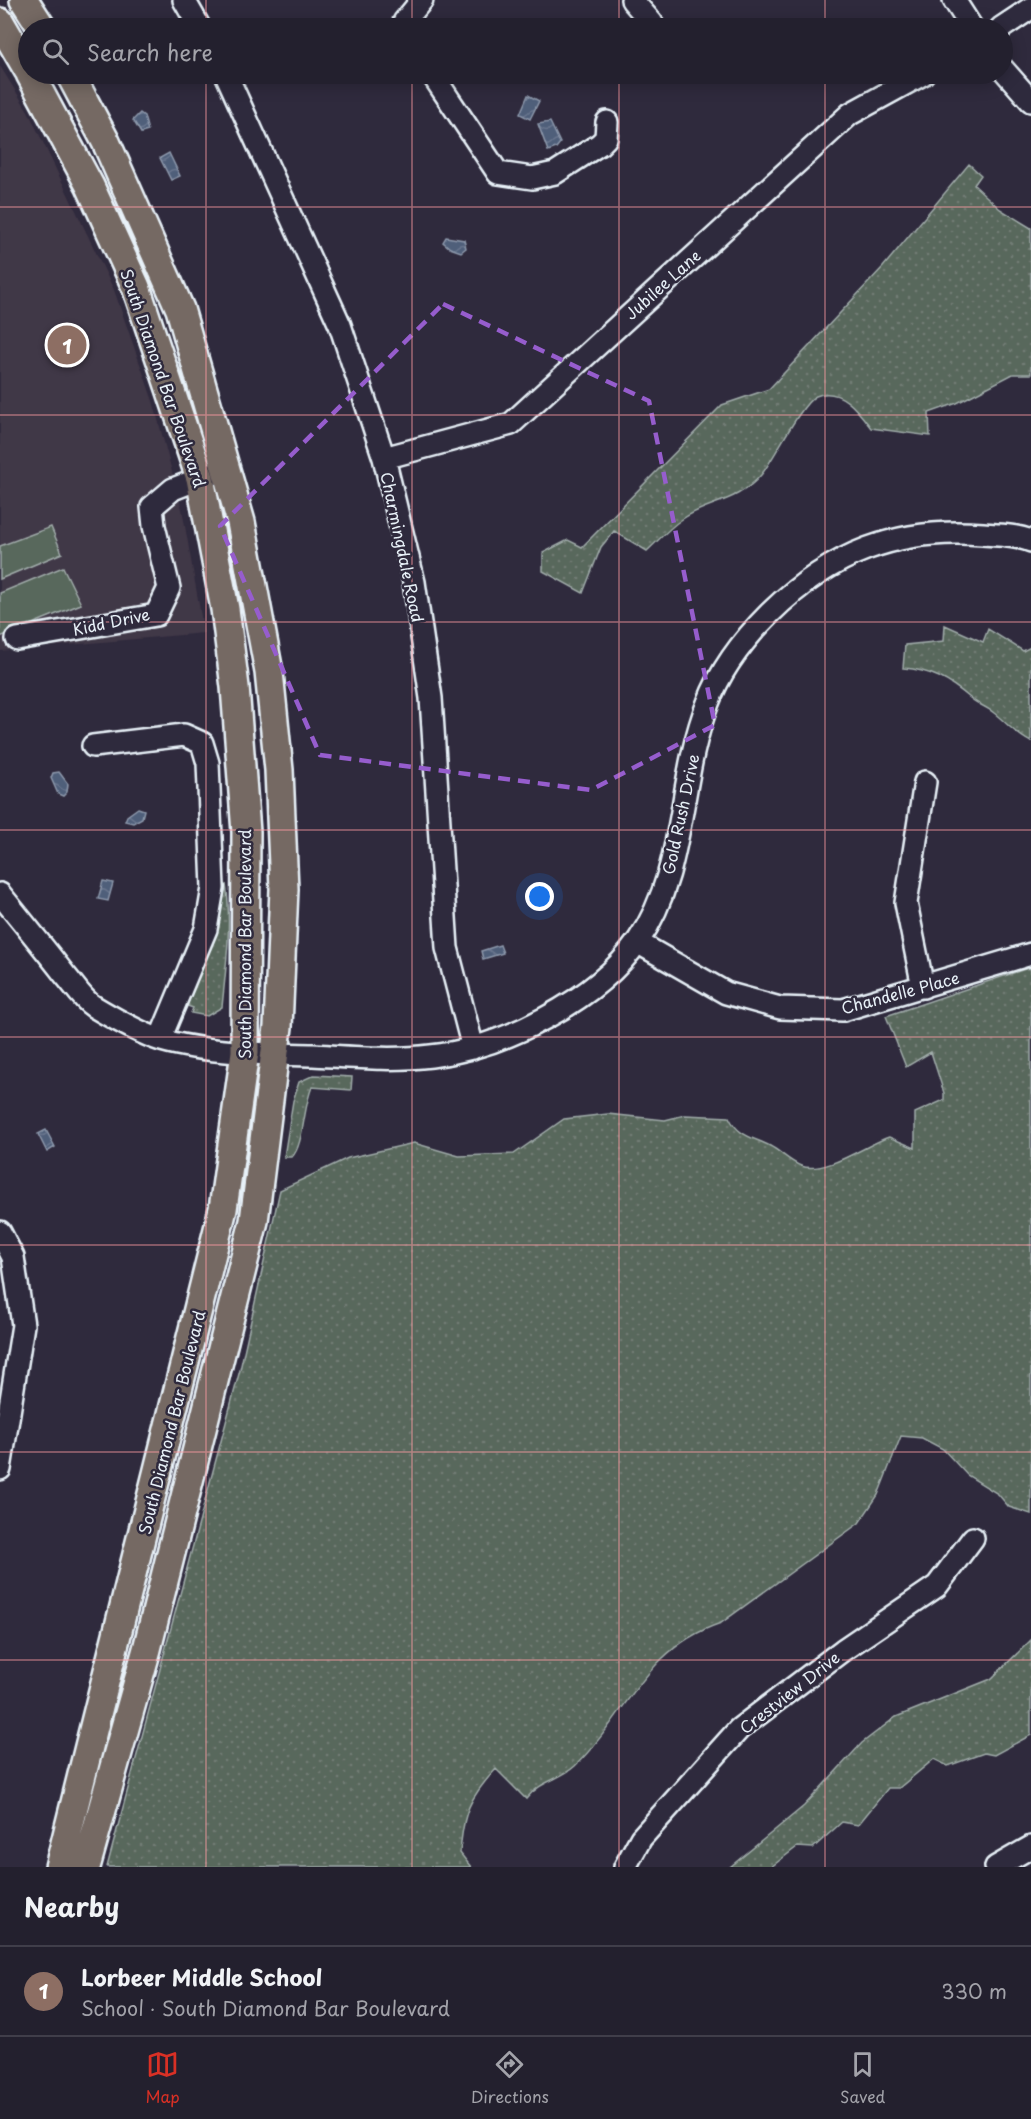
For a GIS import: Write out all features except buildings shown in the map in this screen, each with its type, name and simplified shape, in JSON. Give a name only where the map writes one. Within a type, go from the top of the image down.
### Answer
[{"type":"main road","points":[[24,0],[36,18]]},
{"type":"main road","name":"South Diamond Bar Boulevard","points":[[0,22],[18,53]]},
{"type":"main road","name":"South Diamond Bar Boulevard","points":[[35,84],[90,186],[136,287],[200,478],[225,609],[235,687],[246,832],[245,1052],[223,1209],[59,1867]]},
{"type":"main road","name":"South Diamond Bar Boulevard","points":[[75,84],[106,142],[180,309],[241,522],[263,630],[279,770],[284,889],[275,1054],[254,1221],[149,1638],[86,1867]]},
{"type":"street","points":[[184,0],[194,18]]},
{"type":"street","points":[[407,18],[422,0]]},
{"type":"street","points":[[632,0],[648,18]]},
{"type":"street","points":[[954,0],[966,18]]},
{"type":"street","points":[[1013,20],[1031,8]]},
{"type":"street","points":[[1013,80],[1031,100]]},
{"type":"street","name":"Charmingdale Road","points":[[231,84],[340,326],[384,458],[414,582],[431,698],[447,948],[473,1048]]},
{"type":"street","points":[[439,84],[498,172],[532,178],[555,173],[600,144],[606,138],[607,122]]},
{"type":"street","name":"Jubilee Lane","points":[[384,458],[511,424],[850,114],[905,84]]},
{"type":"street","name":"Kidd Drive","points":[[17,639],[156,615],[169,588],[154,526],[153,507],[173,489],[226,470]]},
{"type":"street","name":"Gold Rush Drive","points":[[0,894],[88,1004],[160,1040],[245,1052],[402,1058],[430,1056],[473,1048],[517,1032],[563,1007],[604,978],[637,942],[661,899],[676,848],[696,742],[707,704],[720,676],[748,635],[784,599],[826,566],[863,549],[902,537],[938,533],[1011,536],[1031,541]]},
{"type":"street","points":[[93,746],[184,735],[202,742],[208,763],[213,888],[206,929],[160,1040]]},
{"type":"street","points":[[923,987],[906,903],[925,782]]},
{"type":"street","name":"Chandelle Place","points":[[637,942],[726,993],[780,1008],[843,1010],[1031,954]]},
{"type":"street","points":[[0,1232],[13,1257],[23,1325],[0,1469]]},
{"type":"street","name":"Crestview Drive","points":[[625,1867],[641,1838],[740,1729],[843,1650],[937,1586],[973,1538]]},
{"type":"street","points":[[996,1867],[1031,1847]]},
{"type":"highlighted area","points":[[443,304],[649,401],[715,725],[591,790],[320,755],[220,526]]},
{"type":"shaded area","points":[[0,66],[28,111],[114,290],[153,401],[182,509],[204,633],[0,651]]},
{"type":"green space","points":[[969,164],[981,175],[974,185],[1000,209],[1031,228],[1031,374],[1013,374],[957,403],[929,413],[930,436],[871,428],[848,402],[833,395],[816,396],[795,420],[761,475],[742,492],[681,520],[647,551],[614,531],[601,547],[583,593],[543,571],[543,553],[568,540],[582,547],[722,405],[769,389],[883,267]]},
{"type":"green space","points":[[51,527],[62,553],[0,579],[0,546]]},
{"type":"green space","points":[[63,567],[81,604],[0,637],[0,593]]},
{"type":"green space","points":[[945,625],[983,642],[988,629],[1023,651],[1031,647],[1031,742],[947,681],[922,671],[903,668],[905,645],[944,641]]},
{"type":"green space","points":[[226,884],[228,899],[227,961],[222,1007],[207,1016],[191,1013],[193,1008],[185,1005],[210,946]]},
{"type":"green space","points":[[1031,967],[1031,1514],[1009,1507],[998,1494],[967,1475],[943,1449],[922,1438],[901,1436],[878,1495],[859,1523],[721,1623],[695,1634],[673,1649],[655,1666],[593,1746],[569,1771],[544,1784],[526,1799],[496,1769],[479,1789],[469,1807],[463,1827],[460,1853],[471,1867],[107,1867],[240,1370],[280,1190],[348,1158],[414,1143],[459,1156],[514,1154],[564,1119],[608,1114],[665,1120],[685,1115],[729,1117],[746,1135],[774,1148],[797,1164],[811,1168],[834,1163],[889,1137],[915,1148],[915,1113],[944,1100],[944,1093],[931,1052],[906,1067],[886,1016]]},
{"type":"green space","points":[[314,1075],[352,1077],[351,1090],[312,1087],[299,1144],[292,1157],[284,1157],[293,1101],[299,1082]]},
{"type":"green space","points":[[1031,1640],[1031,1735],[994,1755],[984,1753],[948,1766],[934,1759],[899,1788],[888,1788],[858,1825],[842,1822],[813,1848],[797,1847],[771,1867],[730,1867],[804,1806],[862,1743],[896,1717],[991,1679]]},
{"type":"water","points":[[528,95],[539,101],[530,119],[520,114]]},
{"type":"water","points":[[140,113],[144,116],[148,131],[141,133],[133,120]]},
{"type":"water","points":[[550,122],[560,143],[556,148],[548,151],[538,124]]},
{"type":"water","points":[[169,153],[180,176],[171,180],[160,158]]},
{"type":"water","points":[[446,237],[464,240],[466,248],[461,252],[450,248],[443,242]]},
{"type":"water","points":[[59,772],[68,784],[67,792],[63,796],[58,794],[51,778],[53,773]]},
{"type":"water","points":[[138,808],[144,810],[142,818],[133,823],[125,821],[127,816]]},
{"type":"water","points":[[103,881],[113,883],[108,901],[98,899]]},
{"type":"water","points":[[500,945],[503,953],[483,959],[481,951]]},
{"type":"water","points":[[46,1130],[55,1147],[47,1152],[38,1134]]},
{"type":"place","name":"Lorbeer Middle School","points":[[67,345]]}]
